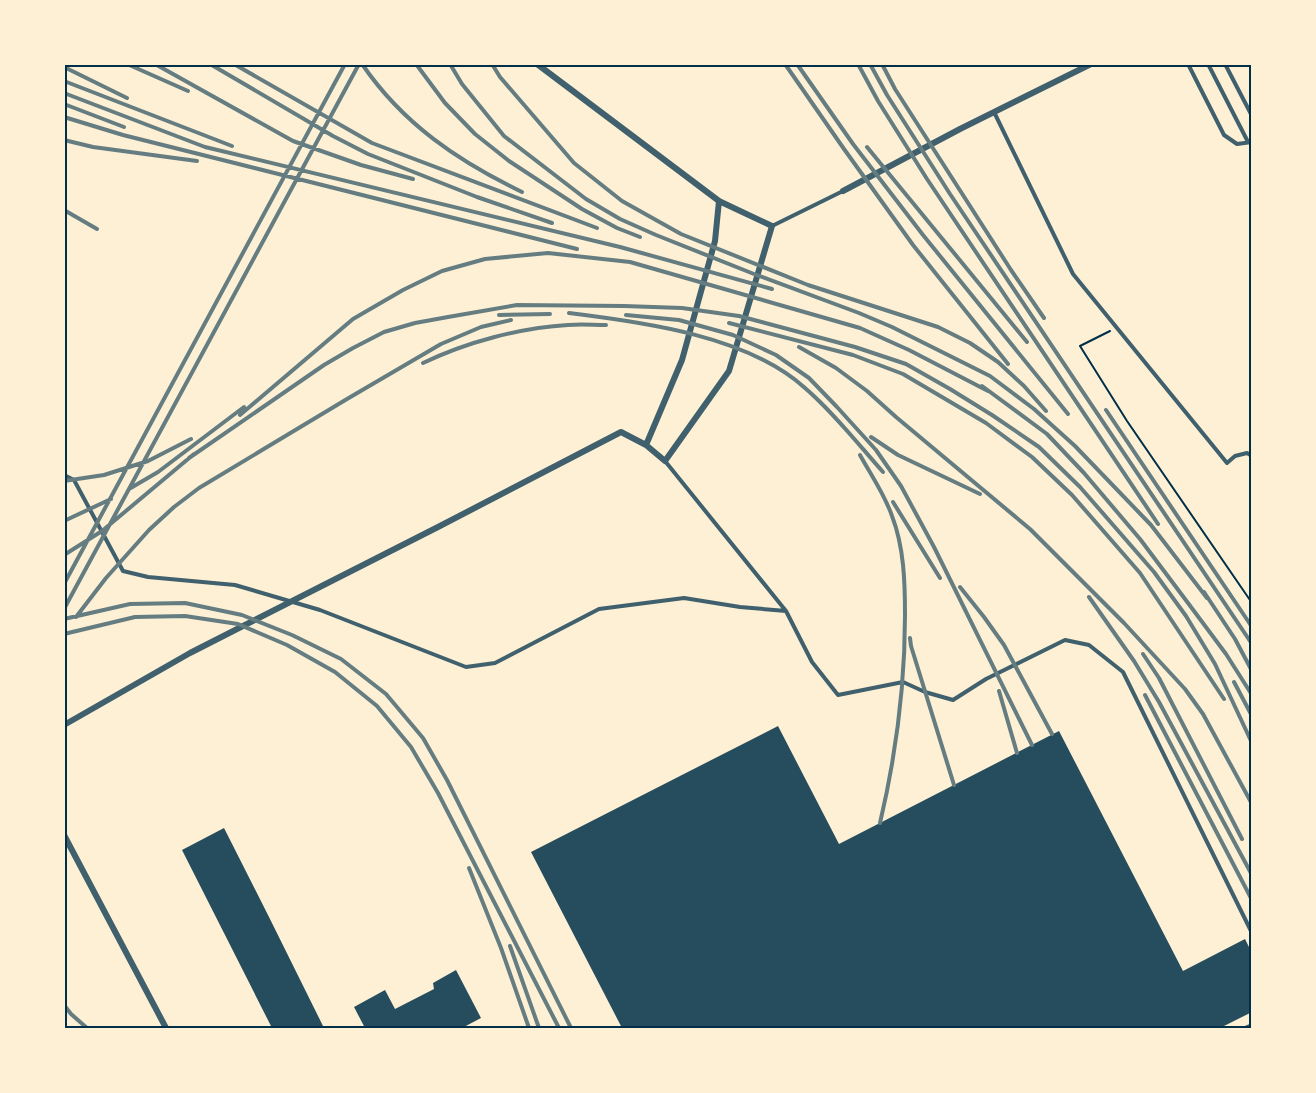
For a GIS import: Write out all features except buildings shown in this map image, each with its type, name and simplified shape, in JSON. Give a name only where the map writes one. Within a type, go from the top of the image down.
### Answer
[{"type":"street","points":[[64,725],[190,652],[621,432],[646,445],[665,461],[729,371],[772,226],[719,201],[537,64]]},
{"type":"street","points":[[843,191],[960,129],[1091,64]]},
{"type":"street","points":[[646,445],[682,360],[715,241],[719,201]]},
{"type":"street","points":[[64,835],[166,1029]]},
{"type":"lane","points":[[1188,64],[1224,135],[1237,144],[1250,142],[1208,64]]},
{"type":"lane","points":[[1225,64],[1251,116]]},
{"type":"lane","points":[[994,112],[1073,274],[1227,463],[1235,456],[1247,453],[1251,456]]},
{"type":"lane","points":[[772,226],[843,191]]},
{"type":"lane","points":[[665,461],[786,611],[812,662],[838,695],[903,682],[925,692],[953,700],[986,679],[1065,640],[1089,645],[1123,672],[1251,933]]},
{"type":"lane","points":[[64,475],[74,480],[123,571],[148,578],[235,585],[246,588],[321,610],[466,667],[495,663],[599,609],[684,598],[740,607],[786,611]]},
{"type":"lane","points":[[1245,1029],[1251,1025]]},
{"type":"path","points":[[1117,328],[1080,346],[1251,603]]},
{"type":"railway","points":[[127,64],[188,91]]},
{"type":"railway","points":[[155,64],[293,141],[361,165],[413,179]]},
{"type":"railway","points":[[210,64],[368,154],[477,197],[552,223]]},
{"type":"railway","points":[[234,64],[372,143],[597,228]]},
{"type":"railway","points":[[64,584],[345,64]]},
{"type":"railway","points":[[64,609],[359,64]]},
{"type":"railway","points":[[362,64],[395,105],[433,139],[454,154],[522,192]]},
{"type":"railway","points":[[416,64],[445,103],[475,134],[509,161],[582,209],[617,228],[640,237]]},
{"type":"railway","points":[[450,64],[462,84],[504,136],[586,199],[620,219],[892,327],[990,376],[1034,409],[1075,446],[1151,525],[1207,598]]},
{"type":"railway","points":[[492,64],[500,77],[574,163],[622,201],[681,234],[808,285],[938,327],[970,343],[998,362],[1046,411]]},
{"type":"railway","points":[[785,64],[913,245],[1008,364]]},
{"type":"railway","points":[[797,64],[853,144],[923,235],[1068,414]]},
{"type":"railway","points":[[858,64],[878,101],[927,179],[1158,524]]},
{"type":"railway","points":[[870,64],[950,194],[1252,644]]},
{"type":"railway","points":[[882,64],[895,89],[1044,318]]},
{"type":"railway","points":[[64,67],[127,98]]},
{"type":"railway","points":[[64,81],[232,146]]},
{"type":"railway","points":[[64,93],[205,147],[620,247],[772,289]]},
{"type":"railway","points":[[64,104],[124,127]]},
{"type":"railway","points":[[64,117],[123,135],[577,249]]},
{"type":"railway","points":[[64,140],[93,147],[197,161]]},
{"type":"railway","points":[[867,147],[1027,342]]},
{"type":"railway","points":[[64,210],[97,229]]},
{"type":"railway","points":[[240,415],[353,319],[403,290],[442,271],[485,259],[548,253],[630,262],[860,328],[909,350],[988,391]]},
{"type":"railway","points":[[189,458],[324,365],[384,332],[415,323],[517,305],[682,308],[739,316],[855,347],[906,364],[992,415],[1039,447],[1080,487],[1154,572],[1186,616],[1215,664],[1252,743]]},
{"type":"railway","points":[[569,313],[629,321],[693,334],[725,344],[782,370],[805,388],[836,418],[883,472]]},
{"type":"railway","points":[[499,315],[550,314]]},
{"type":"railway","points":[[626,315],[679,320],[733,335],[776,355],[809,378],[837,407],[876,450],[901,486],[934,547],[1032,745]]},
{"type":"railway","points":[[76,617],[106,578],[149,530],[199,488],[441,344],[481,327],[511,320]]},
{"type":"railway","points":[[729,323],[853,355],[903,374],[986,423],[1032,457],[1072,495],[1140,573],[1224,699]]},
{"type":"railway","points":[[423,363],[475,343],[531,329],[568,325],[606,325]]},
{"type":"railway","points":[[799,347],[836,368],[867,391],[1030,529],[1124,623],[1185,689],[1203,714],[1252,804]]},
{"type":"railway","points":[[982,386],[1047,434],[1084,473],[1140,539],[1226,654],[1252,695]]},
{"type":"railway","points":[[129,489],[158,472],[244,407]]},
{"type":"railway","points":[[1106,410],[1252,627]]},
{"type":"railway","points":[[871,437],[898,455],[980,494]]},
{"type":"railway","points":[[64,481],[104,475],[148,461],[191,439]]},
{"type":"railway","points":[[64,555],[102,531],[194,454]]},
{"type":"railway","points":[[860,455],[882,493],[892,516],[899,540],[904,577],[905,641],[901,694],[891,772],[880,823]]},
{"type":"railway","points":[[64,521],[111,499]]},
{"type":"railway","points":[[893,502],[940,578]]},
{"type":"railway","points":[[960,587],[1004,645],[1052,734]]},
{"type":"railway","points":[[1204,592],[1235,639],[1252,671]]},
{"type":"railway","points":[[1089,597],[1134,661],[1159,702],[1252,875]]},
{"type":"railway","points":[[64,619],[130,604],[185,603],[242,615],[292,635],[341,659],[386,694],[423,738],[447,780],[571,1028]]},
{"type":"railway","points":[[64,634],[135,617],[185,616],[238,624],[287,645],[335,672],[377,706],[411,747],[438,793],[559,1028]]},
{"type":"railway","points":[[910,638],[954,785]]},
{"type":"railway","points":[[1143,654],[1159,678],[1242,839]]},
{"type":"railway","points":[[1234,682],[1252,716]]},
{"type":"railway","points":[[999,691],[1017,753]]},
{"type":"railway","points":[[1145,695],[1252,900]]},
{"type":"railway","points":[[469,868],[501,948],[529,1028]]},
{"type":"railway","points":[[510,946],[539,1028]]},
{"type":"railway","points":[[64,1005],[87,1028]]}]
